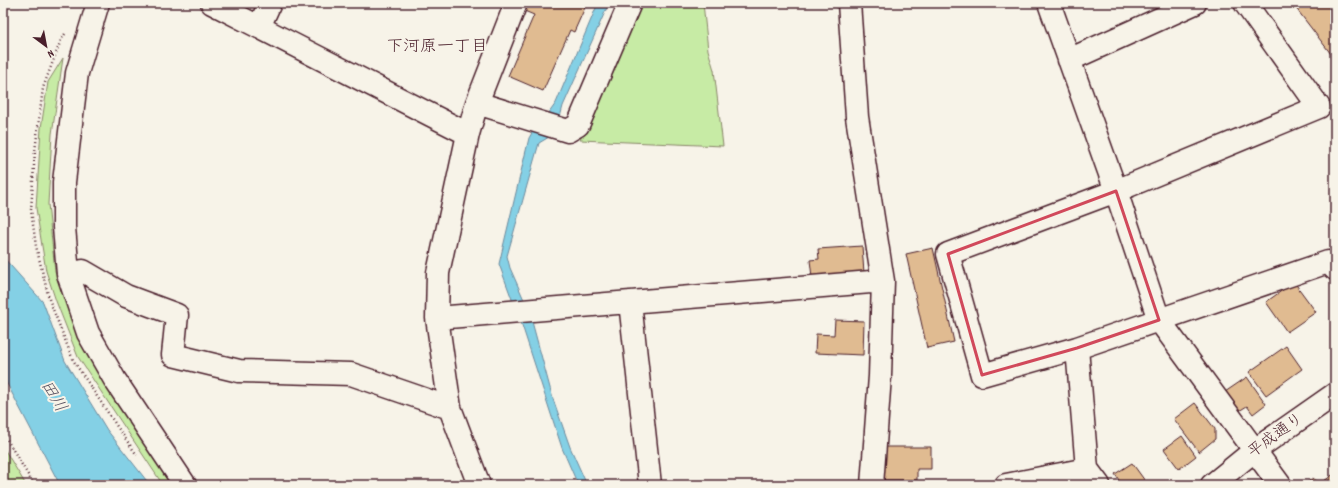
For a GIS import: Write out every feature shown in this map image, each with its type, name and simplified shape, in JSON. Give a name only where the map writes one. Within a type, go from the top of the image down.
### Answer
[{"type":"street","points":[[98,3],[77,74],[64,182],[64,228],[68,274],[88,332],[115,380],[185,485]]},
{"type":"street","points":[[212,3],[468,134]]},
{"type":"street","points":[[259,27],[270,3]]},
{"type":"street","points":[[479,485],[450,408],[438,318],[438,273],[468,134],[477,103],[516,3]]},
{"type":"street","points":[[477,103],[568,131],[578,125],[630,3]]},
{"type":"street","points":[[849,3],[857,117],[882,281],[880,376],[872,485]]},
{"type":"street","points":[[1049,3],[1116,191],[1159,320],[1280,485]]},
{"type":"street","points":[[1069,60],[1195,3]]},
{"type":"street","points":[[1245,3],[1319,107],[1116,191],[948,254],[982,375],[1077,348],[1328,262],[1335,269]]},
{"type":"street","points":[[68,274],[83,271],[126,296],[177,315],[174,355],[239,371],[351,374],[450,408]]},
{"type":"street","points":[[438,318],[882,281]]},
{"type":"street","points":[[630,302],[650,485]]},
{"type":"street","points":[[1006,485],[1093,477],[1077,348]]},
{"type":"street","name":"平成通り","points":[[1213,483],[1255,450],[1335,394]]},
{"type":"path","points":[[3,433],[34,485]]},
{"type":"highlighted area","points":[[1116,191],[1159,320],[1077,348],[982,375],[948,254]]},
{"type":"green space","points":[[638,3],[703,3],[708,50],[714,70],[723,146],[580,140]]},
{"type":"green space","points":[[63,58],[52,134],[48,204],[55,271],[73,319],[176,485],[163,485],[78,357],[46,271],[36,208],[41,128],[48,82]]},
{"type":"green space","points":[[3,447],[26,485],[7,485],[3,478]]},
{"type":"water","points":[[598,3],[609,3],[563,106],[559,121],[546,117],[556,103]]},
{"type":"water","points":[[533,131],[549,137],[539,143],[507,256],[510,268],[525,302],[513,302],[499,264],[529,138]]},
{"type":"water","name":"田川","points":[[3,257],[43,302],[65,361],[107,430],[150,485],[60,485],[3,376]]},
{"type":"water","points":[[531,318],[553,399],[570,447],[587,485],[578,485],[562,448],[520,319]]},
{"type":"building","points":[[525,3],[587,3],[574,32],[570,30],[543,91],[508,76],[534,15],[522,10]]},
{"type":"building","points":[[1292,3],[1335,3],[1335,51],[1331,54]]},
{"type":"building","points":[[862,246],[864,273],[812,277],[810,260],[819,259],[818,249]]},
{"type":"building","points":[[933,248],[954,342],[927,348],[906,254]]},
{"type":"building","points":[[1294,282],[1316,312],[1287,332],[1266,302]]},
{"type":"building","points":[[835,320],[864,321],[863,355],[815,353],[816,334],[834,335]]},
{"type":"building","points":[[1286,346],[1302,369],[1266,395],[1249,372]]},
{"type":"building","points":[[1247,377],[1266,404],[1253,414],[1247,406],[1239,411],[1225,392]]},
{"type":"building","points":[[1195,403],[1215,429],[1215,439],[1199,452],[1174,419]]},
{"type":"building","points":[[1182,436],[1196,456],[1179,469],[1164,449]]},
{"type":"building","points":[[884,447],[931,447],[931,469],[917,469],[917,480],[884,480]]},
{"type":"building","points":[[1132,463],[1148,485],[1122,485],[1115,474]]},
{"type":"building","points":[[1335,473],[1335,485],[1304,485],[1313,478],[1320,484]]},
{"type":"district","name":"下河原一丁目","points":[[437,48]]}]
